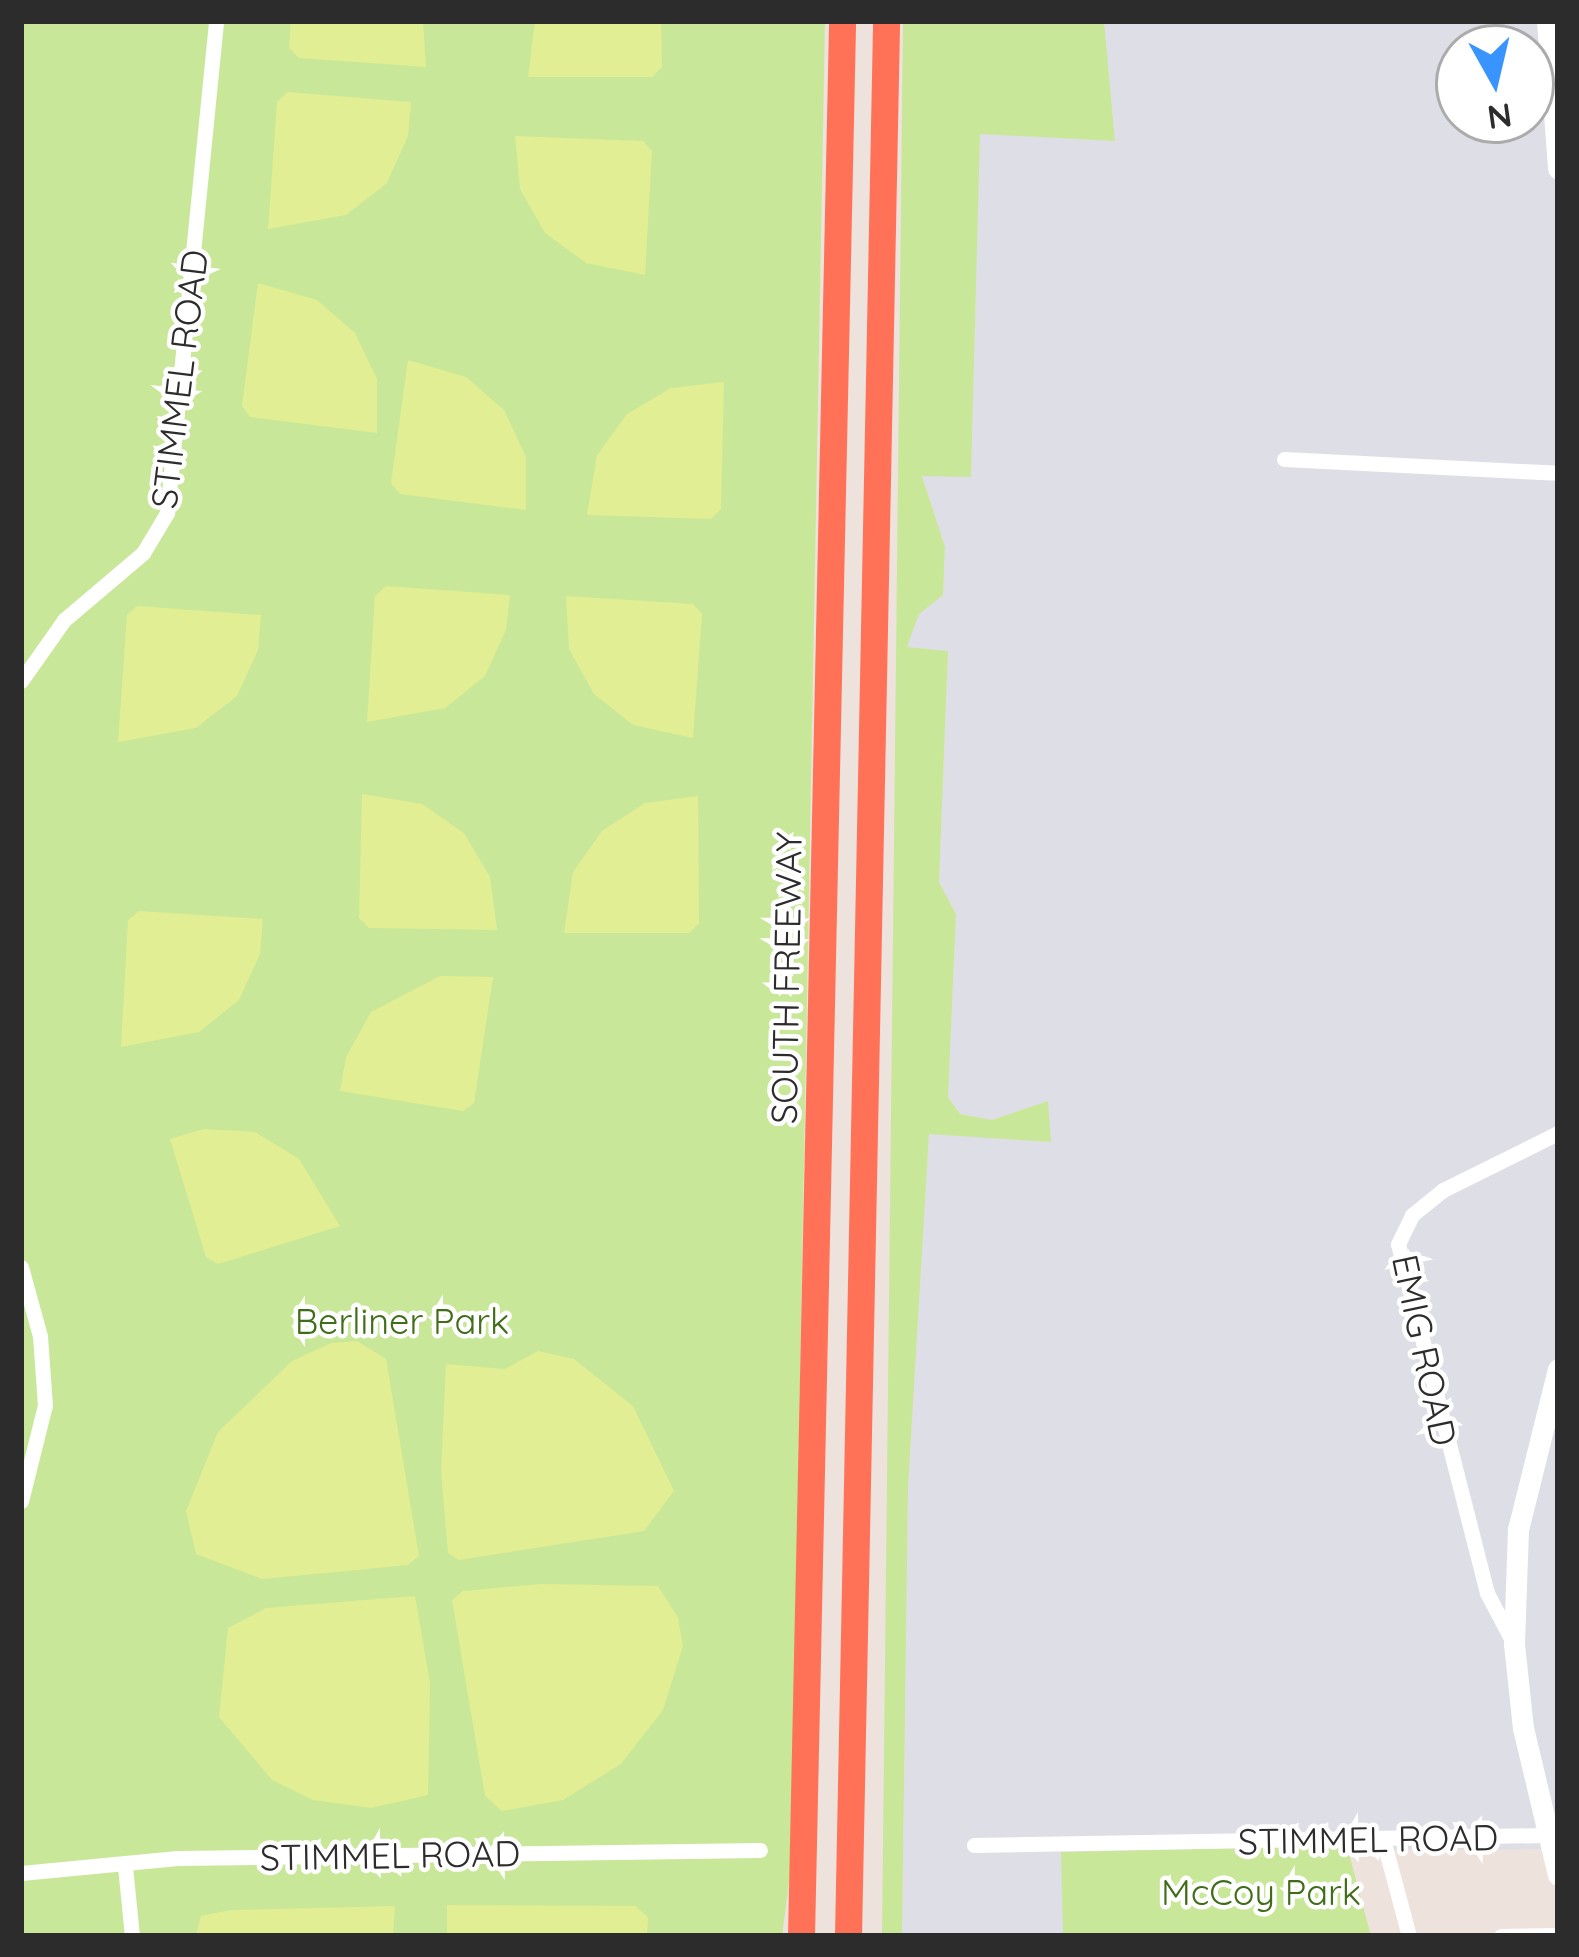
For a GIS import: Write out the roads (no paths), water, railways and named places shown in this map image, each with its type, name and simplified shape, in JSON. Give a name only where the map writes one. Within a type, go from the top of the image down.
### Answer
[{"type":"highway","name":"SOUTH FREEWAY","points":[[798,1936],[842,21]]},
{"type":"highway","points":[[848,1936],[886,21]]},
{"type":"main road","points":[[1547,21],[1558,169]]},
{"type":"main road","points":[[1558,1369],[1518,1529],[1514,1644],[1558,1875]]},
{"type":"street","name":"STIMMEL ROAD","points":[[21,681],[64,620],[143,553],[167,514],[216,21]]},
{"type":"street","points":[[1284,459],[1558,473]]},
{"type":"street","name":"EMIG ROAD","points":[[1514,1644],[1480,1570],[1398,1244],[1412,1215],[1443,1190],[1558,1133]]},
{"type":"street","points":[[21,1267],[40,1336],[45,1405],[21,1501]]},
{"type":"street","points":[[1383,1839],[1408,1936]]},
{"type":"street","name":"STIMMEL ROAD","points":[[974,1845],[1551,1840]]},
{"type":"street","name":"STIMMEL ROAD","points":[[21,1873],[177,1858],[760,1850]]},
{"type":"street","points":[[125,1865],[132,1936]]},
{"type":"street","points":[[1502,1936],[1558,1935]]},
{"type":"park label","name":"Berliner Park","points":[[402,1321]]},
{"type":"park label","name":"McCoy Park","points":[[1261,1892]]}]
